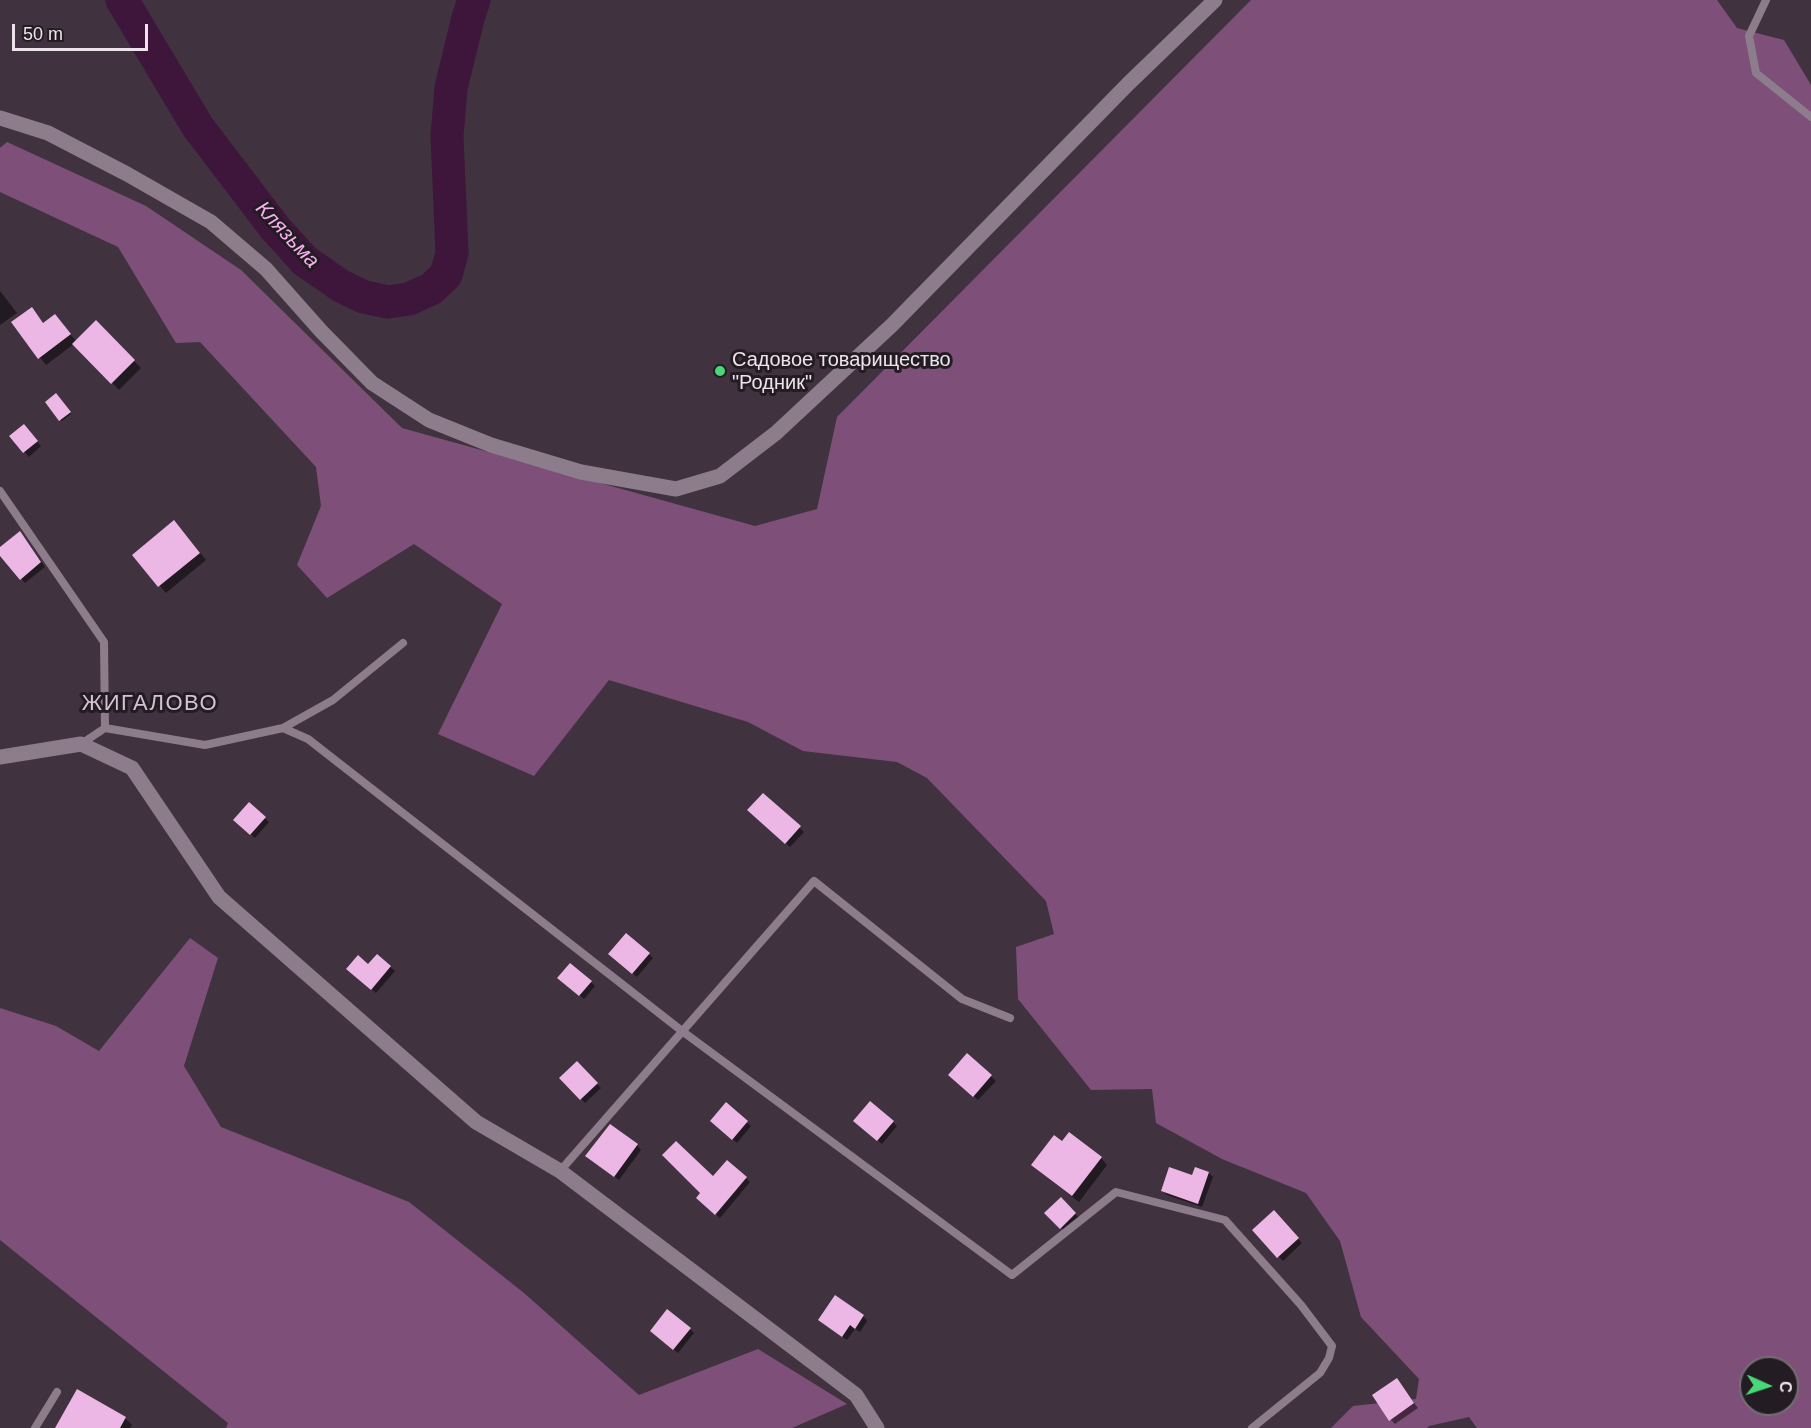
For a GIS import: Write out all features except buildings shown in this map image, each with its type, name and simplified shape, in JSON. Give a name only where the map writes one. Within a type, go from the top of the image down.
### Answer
[{"type":"street","points":[[0,118],[48,133],[127,174],[210,222],[266,269],[321,331],[372,383],[429,420],[491,445],[581,472],[676,489],[720,476],[776,433],[892,325],[1128,84],[1215,0]]},
{"type":"street","points":[[0,757],[81,744],[132,768],[219,897],[476,1122],[560,1171],[856,1395],[877,1428]]},
{"type":"lane","points":[[1766,0],[1749,36],[1756,73],[1811,117]]},
{"type":"lane","points":[[0,491],[104,642],[105,728]]},
{"type":"lane","points":[[81,744],[105,728],[205,745],[284,728],[333,700],[403,643]]},
{"type":"lane","points":[[284,728],[308,739],[682,1031],[1012,1275],[1116,1192],[1225,1220],[1301,1305],[1332,1346],[1329,1358],[1320,1373],[1252,1428]]},
{"type":"lane","points":[[560,1171],[814,881],[962,999],[1010,1018]]},
{"type":"lane","points":[[35,1428],[57,1392]]},
{"type":"shaded area","points":[[1251,0],[1717,0],[1737,28],[1784,40],[1811,85],[1811,1428],[1477,1428],[1469,1417],[1427,1428],[1331,1428],[1353,1406],[1416,1399],[1419,1379],[1361,1317],[1340,1241],[1306,1193],[1222,1159],[1156,1123],[1152,1089],[1091,1090],[1018,999],[1016,947],[1054,934],[1046,901],[927,778],[897,762],[803,751],[748,722],[609,680],[534,776],[438,734],[502,604],[414,544],[327,598],[297,565],[321,506],[316,467],[200,342],[176,343],[118,247],[0,192],[0,148],[7,142],[146,206],[241,270],[402,428],[755,526],[817,509],[837,417]]},
{"type":"shaded area","points":[[190,938],[218,958],[184,1066],[221,1127],[409,1202],[524,1293],[639,1395],[758,1349],[847,1404],[792,1428],[226,1428],[228,1423],[0,1240],[0,1008],[56,1026],[99,1051]]},
{"type":"waterway","name":"Клязьма","points":[[122,0],[198,127],[275,228],[305,261],[341,286],[364,297],[388,302],[409,299],[431,289],[446,275],[452,253],[447,136],[451,88],[474,0]]},
{"type":"place","name":"Садовое товарищество \"Родник\"","points":[[720,371]]},
{"type":"district","name":"ЖИГАЛОВО","points":[[150,704]]}]
